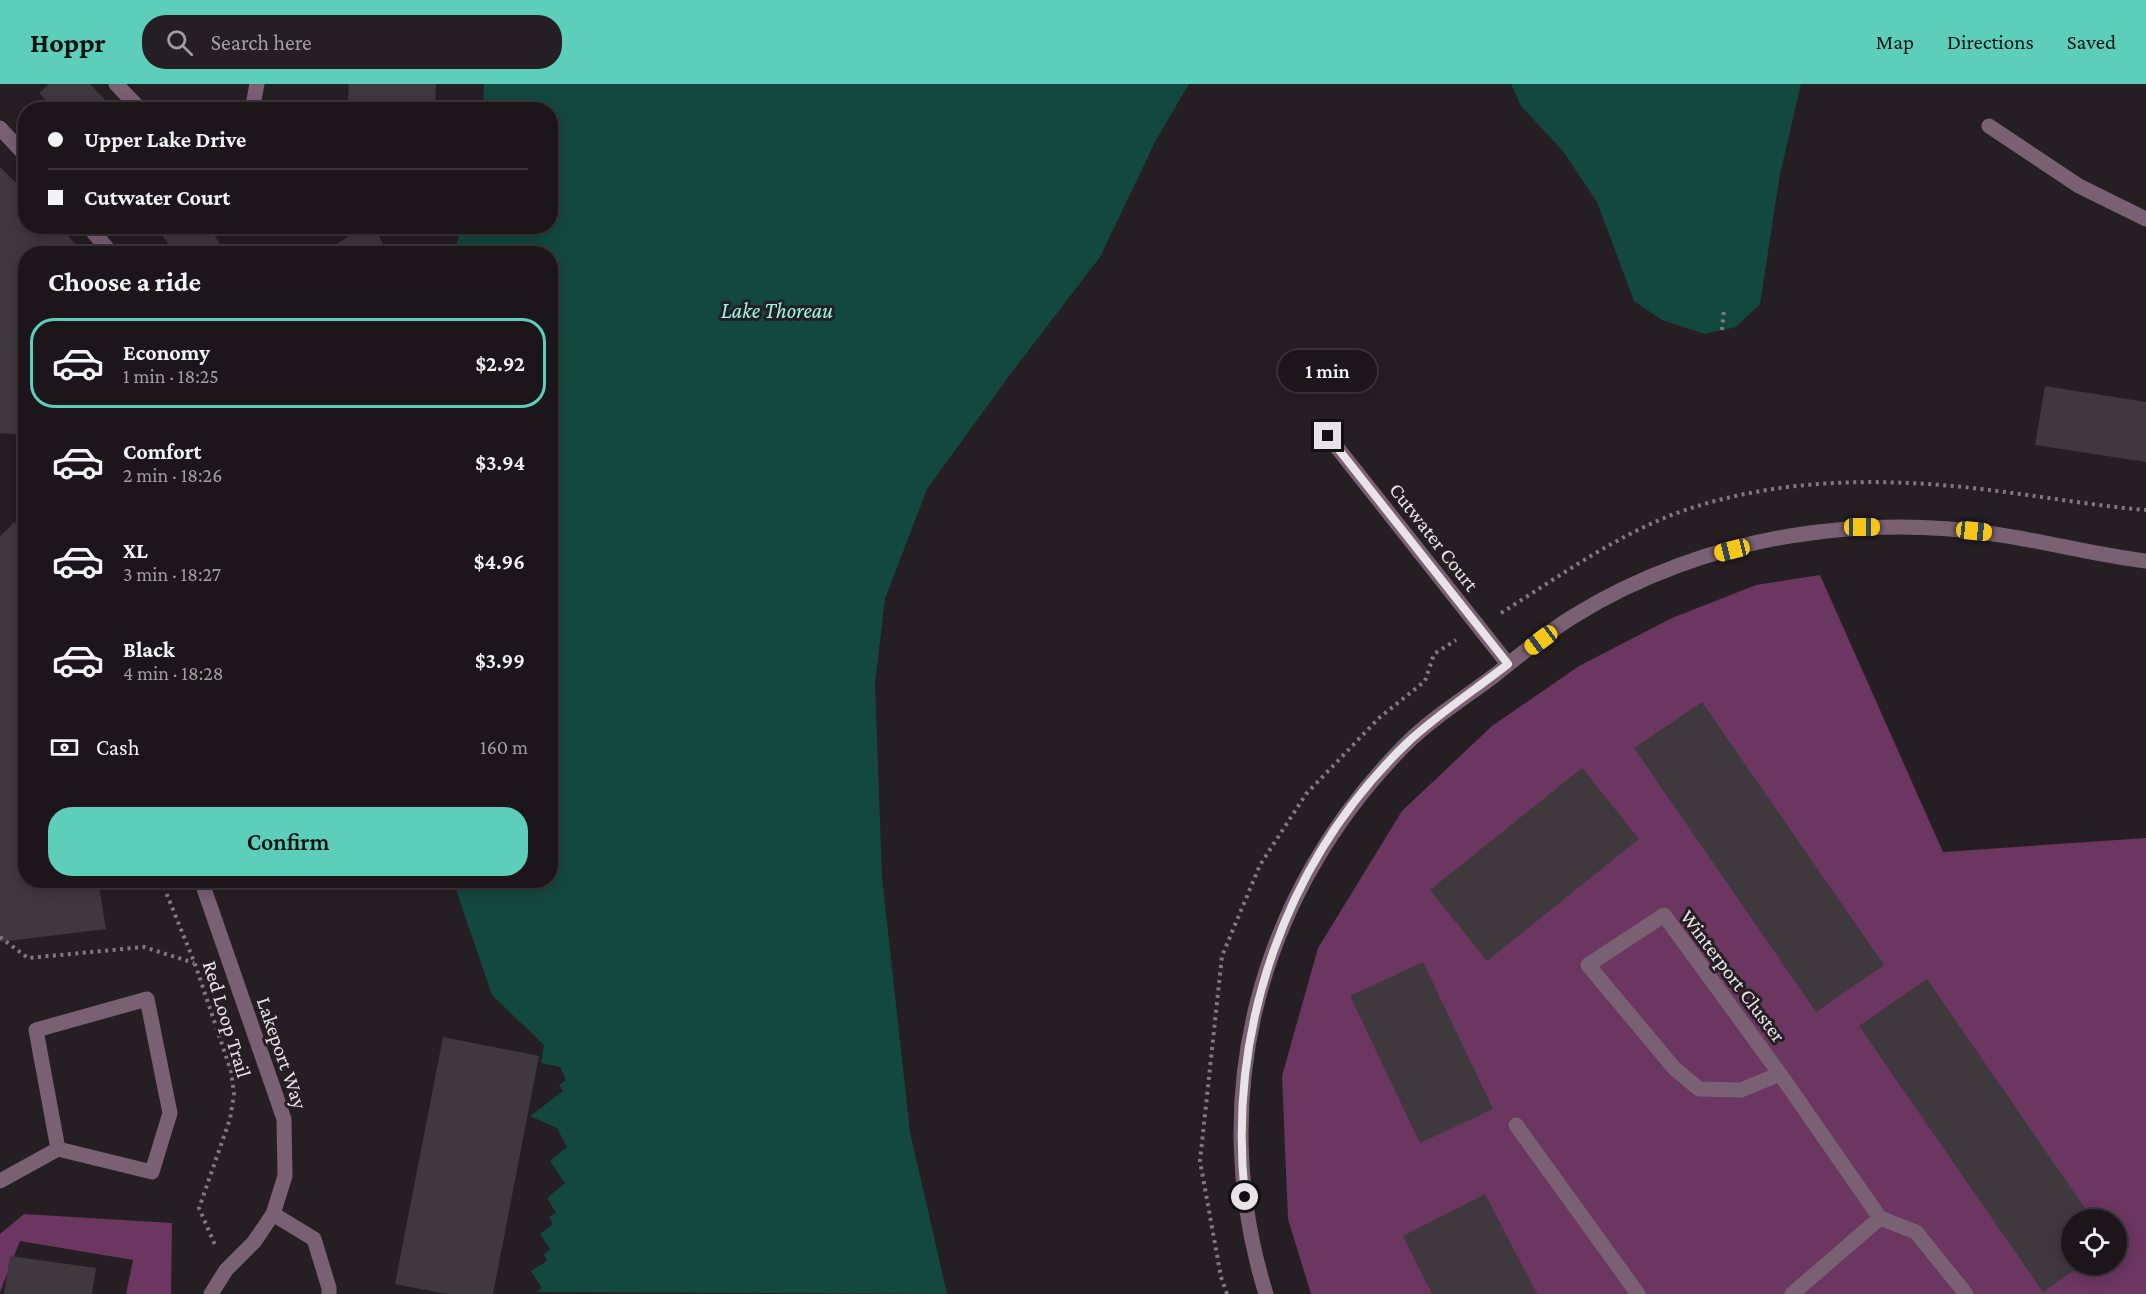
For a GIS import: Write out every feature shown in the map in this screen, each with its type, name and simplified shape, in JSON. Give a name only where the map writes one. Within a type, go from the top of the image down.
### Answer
[{"type":"street","points":[[116,84],[133,102]]},
{"type":"street","points":[[254,102],[257,84]]},
{"type":"street","points":[[1989,126],[2079,186],[2146,219]]},
{"type":"street","points":[[0,128],[18,147]]},
{"type":"street","points":[[95,234],[105,246]]},
{"type":"street","name":"Cutwater Court","points":[[1328,436],[1508,664]]},
{"type":"street","points":[[1266,1294],[1247,1219],[1240,1152],[1242,1083],[1256,1004],[1287,912],[1320,851],[1359,796],[1408,742],[1574,616],[1644,580],[1714,554],[1788,536],[1862,527],[1936,528],[1993,534],[2146,561]]},
{"type":"street","name":"Lakeport Way","points":[[204,888],[284,1119],[285,1176],[273,1214],[254,1242],[226,1270],[211,1294]]},
{"type":"street","name":"Winterport Cluster","points":[[1780,1074],[1741,1090],[1699,1089],[1674,1068],[1588,965],[1664,915],[1780,1074],[1880,1218]]},
{"type":"street","points":[[0,1181],[58,1149],[152,1172],[170,1113],[147,999],[36,1030],[58,1149]]},
{"type":"street","points":[[1516,1125],[1638,1294]]},
{"type":"street","points":[[273,1214],[314,1239],[329,1294]]},
{"type":"street","points":[[1792,1294],[1880,1218],[1916,1232],[1966,1294]]},
{"type":"path","points":[[1722,330],[1724,309]]},
{"type":"path","name":"Red Loop Trail","points":[[163,888],[195,964],[231,1071],[234,1094],[230,1119],[199,1208],[226,1270]]},
{"type":"path","points":[[0,937],[28,958],[144,948],[195,964]]},
{"type":"shaded area","points":[[1820,575],[1943,852],[2146,838],[2146,1294],[1311,1294],[1288,1219],[1282,1076],[1318,948],[1402,811],[1492,726],[1579,666],[1672,618],[1756,585]]},
{"type":"shaded area","points":[[24,1214],[172,1223],[171,1294],[126,1294],[133,1260],[20,1241],[0,1292],[0,1234]]},
{"type":"water","name":"Lake Thoreau","points":[[484,84],[1189,84],[1156,140],[1100,257],[1009,376],[927,489],[885,599],[875,683],[882,877],[910,1132],[947,1294],[536,1292],[542,1288],[531,1271],[547,1261],[544,1254],[550,1249],[540,1234],[553,1224],[549,1217],[556,1213],[547,1198],[565,1183],[550,1161],[567,1147],[557,1128],[530,1116],[563,1091],[559,1085],[566,1080],[560,1067],[541,1063],[544,1045],[492,995],[455,888],[558,888],[558,246],[456,246],[459,234],[558,234],[558,102],[483,102]]},
{"type":"water","points":[[1511,84],[1801,84],[1780,174],[1760,304],[1736,327],[1705,334],[1662,320],[1634,301],[1597,202],[1563,151],[1521,106]]},
{"type":"building","points":[[49,84],[90,84],[107,102],[47,102],[39,93]]},
{"type":"building","points":[[349,84],[436,84],[435,102],[348,102]]},
{"type":"building","points":[[0,167],[18,185],[18,234],[66,234],[78,246],[18,246],[18,434],[0,433]]},
{"type":"building","points":[[161,234],[213,234],[222,246],[170,246]]},
{"type":"building","points":[[352,234],[378,234],[384,246],[334,246]]},
{"type":"building","points":[[2045,386],[2146,402],[2146,462],[2035,445]]},
{"type":"building","points":[[14,522],[18,525],[18,888],[99,888],[106,929],[0,942],[0,537]]},
{"type":"building","points":[[1702,702],[1884,965],[1816,1012],[1634,748]]},
{"type":"building","points":[[1582,768],[1639,839],[1487,961],[1430,890]]},
{"type":"building","points":[[1423,962],[1493,1109],[1420,1143],[1350,996]]},
{"type":"building","points":[[1927,979],[2085,1209],[2061,1209],[2061,1275],[2067,1275],[2043,1292],[1859,1026]]},
{"type":"building","points":[[443,1037],[539,1056],[493,1294],[447,1294],[395,1284]]},
{"type":"building","points":[[1485,1194],[1537,1294],[1432,1294],[1403,1236]]},
{"type":"building","points":[[10,1256],[96,1268],[92,1294],[4,1294]]},
{"type":"route","points":[[1245,1197],[1240,1152],[1242,1083],[1263,977],[1287,912],[1320,851],[1359,796],[1408,742],[1508,664],[1328,436]]}]
